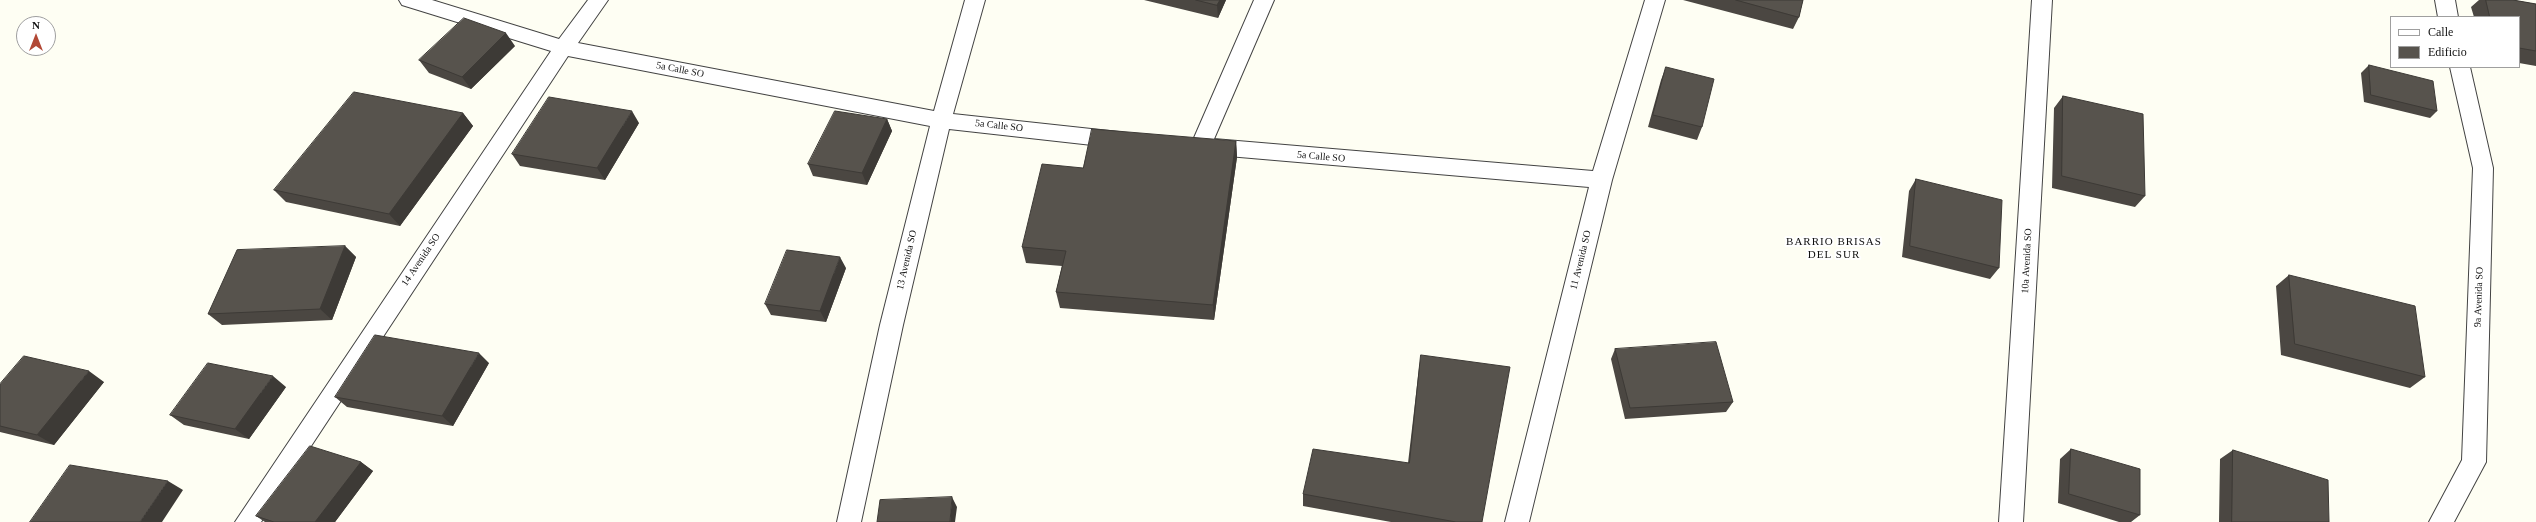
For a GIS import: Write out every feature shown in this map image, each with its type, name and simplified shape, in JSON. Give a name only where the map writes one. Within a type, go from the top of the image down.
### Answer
[{"type":"street","name":"5a Calle SO","points":[[409,0],[564,48],[940,120],[1139,142]]},
{"type":"street","name":"14 Avenida SO","points":[[247,522],[532,92],[598,0]]},
{"type":"street","name":"13 Avenida SO","points":[[849,522],[875,394],[940,120],[975,0]]},
{"type":"street","name":"5a Calle SO","points":[[1264,0],[1192,146],[1601,180]]},
{"type":"street","name":"11 Avenida SO","points":[[1517,522],[1601,180],[1655,0]]},
{"type":"street","name":"10a Avenida SO","points":[[2011,522],[2042,0]]},
{"type":"street","points":[[2445,0],[2448,16]]},
{"type":"street","name":"9a Avenida SO","points":[[2441,522],[2474,462],[2483,168],[2460,68]]},
{"type":"building","points":[[1196,0],[1220,0],[1217,5]]},
{"type":"building","points":[[1736,0],[1803,0],[1799,17]]},
{"type":"building","points":[[2486,0],[2513,0],[2536,4],[2536,51],[2520,48],[2520,16],[2490,16]]},
{"type":"building","points":[[464,18],[506,33],[462,77],[419,60]]},
{"type":"building","points":[[2369,65],[2433,81],[2437,111],[2371,95]]},
{"type":"building","points":[[1666,67],[1714,79],[1702,127],[1653,115]]},
{"type":"building","points":[[354,92],[463,113],[389,214],[274,190]]},
{"type":"building","points":[[2063,96],[2143,114],[2145,196],[2062,176]]},
{"type":"building","points":[[549,97],[632,111],[597,168],[512,154]]},
{"type":"building","points":[[835,111],[887,119],[862,173],[808,164]]},
{"type":"building","points":[[1092,129],[1236,141],[1213,305],[1056,292],[1066,251],[1022,247],[1042,164],[1083,168]]},
{"type":"building","points":[[1916,179],[2002,200],[1999,268],[1910,246]]},
{"type":"building","points":[[345,246],[320,309],[208,314],[237,250]]},
{"type":"building","points":[[787,250],[840,257],[820,311],[765,304]]},
{"type":"building","points":[[2289,275],[2415,306],[2425,377],[2295,344]]},
{"type":"building","points":[[375,335],[479,353],[442,416],[335,397]]},
{"type":"building","points":[[1716,342],[1733,402],[1630,408],[1615,349]]},
{"type":"building","points":[[1421,355],[1510,367],[1482,522],[1456,522],[1303,494],[1313,449],[1409,463]]},
{"type":"building","points":[[24,356],[89,371],[37,435],[0,426],[0,384]]},
{"type":"building","points":[[208,363],[273,376],[235,429],[170,415]]},
{"type":"building","points":[[310,446],[361,462],[315,522],[274,522],[256,516]]},
{"type":"building","points":[[2071,449],[2140,469],[2140,515],[2069,494]]},
{"type":"building","points":[[2233,450],[2328,480],[2329,522],[2232,522]]},
{"type":"building","points":[[70,465],[168,481],[140,522],[30,522]]},
{"type":"building","points":[[952,497],[950,522],[877,522],[880,500]]},
{"type":"district","name":"BARRIO BRISAS DEL SUR","points":[[1834,248]]}]
